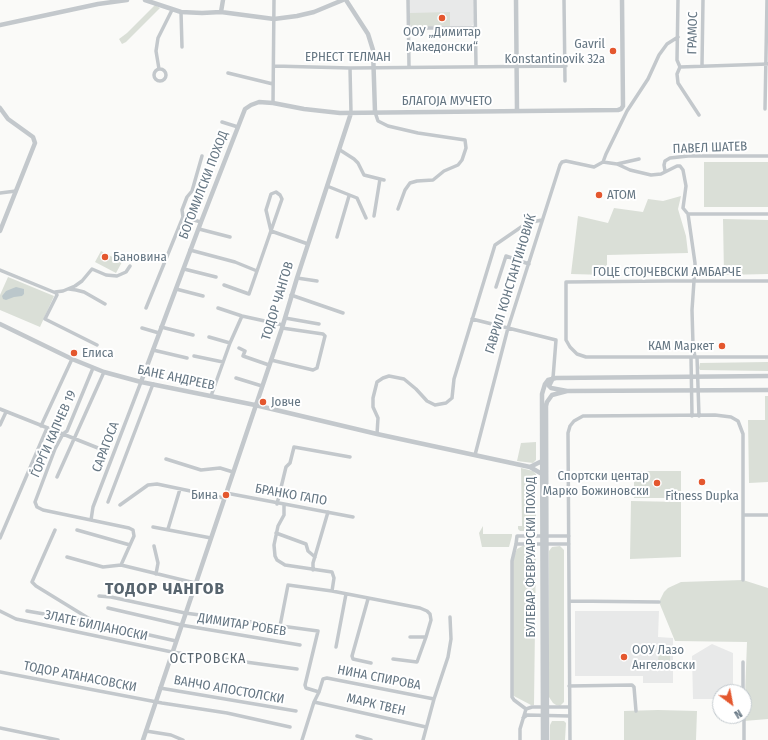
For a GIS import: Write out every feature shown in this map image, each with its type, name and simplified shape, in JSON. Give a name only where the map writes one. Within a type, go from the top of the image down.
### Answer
[{"type":"street","points":[[0,24],[106,1],[127,0]]},
{"type":"street","points":[[145,0],[155,1],[172,10],[181,12],[221,12],[274,19],[314,12],[343,0]]},
{"type":"street","points":[[221,12],[223,0]]},
{"type":"street","points":[[273,103],[274,0]]},
{"type":"street","points":[[346,0],[368,34],[373,50],[375,112],[378,121],[388,126],[418,133],[465,140],[466,148],[462,160],[458,165],[444,171],[433,180],[410,183],[405,190],[398,209]]},
{"type":"street","points":[[408,0],[409,67]]},
{"type":"street","points":[[475,0],[476,66]]},
{"type":"street","points":[[516,0],[516,111]]},
{"type":"street","points":[[564,0],[565,81]]},
{"type":"street","name":"БЛАГОЈА МУЧЕТО","points":[[273,103],[304,109],[351,113],[618,110],[622,108],[622,0]]},
{"type":"street","points":[[678,0],[678,60],[680,67],[677,74],[678,83],[699,115]]},
{"type":"street","name":"ГРАМОС","points":[[702,65],[703,0]]},
{"type":"street","points":[[764,109],[767,64],[767,0]]},
{"type":"street","points":[[159,69],[156,51],[158,38],[172,10]]},
{"type":"street","points":[[181,12],[182,46]]},
{"type":"street","points":[[408,28],[475,28]]},
{"type":"street","points":[[678,37],[667,44],[659,55],[648,79],[627,111],[603,162],[617,164],[630,170],[651,175],[666,172],[677,166],[680,166],[683,170],[686,186],[683,208],[688,214],[695,263],[692,321],[694,357],[698,377],[698,416]]},
{"type":"street","points":[[680,67],[702,65],[767,64]]},
{"type":"street","name":"ЕРНЕСТ ТЕЛМАН","points":[[274,66],[374,68],[566,66]]},
{"type":"street","name":"ТОДОР ЧАНГОВ","points":[[143,740],[340,150],[351,113],[350,68]]},
{"type":"street","points":[[228,73],[273,84]]},
{"type":"street","name":"БОГОМИЛСКИ ПОХОД","points":[[141,382],[245,108],[259,102],[273,103]]},
{"type":"street","points":[[0,108],[8,119],[33,137],[35,143],[0,231]]},
{"type":"street","name":"БОГОМИЛСКИ ПОХОД","points":[[222,122],[238,127]]},
{"type":"street","points":[[340,150],[358,163],[364,176],[382,180],[374,216]]},
{"type":"street","points":[[146,308],[183,217],[182,210],[187,197],[192,190],[202,156]]},
{"type":"street","name":"ПАВЕЛ ШАТЕВ","points":[[666,172],[664,165],[665,161],[670,158],[698,156],[768,156]]},
{"type":"street","points":[[617,164],[638,159]]},
{"type":"street","name":"ГАВРИЛ КОНСТАНТИНОВИЌ","points":[[475,455],[508,328],[562,162],[566,161],[594,167],[603,162]]},
{"type":"street","points":[[328,186],[349,196],[357,198],[366,218]]},
{"type":"street","points":[[0,193],[16,191]]},
{"type":"street","points":[[224,285],[249,294],[271,231],[282,199],[276,192],[272,194],[266,210],[271,231]]},
{"type":"street","points":[[337,237],[349,196]]},
{"type":"street","points":[[688,214],[768,214]]},
{"type":"street","points":[[183,217],[201,222]]},
{"type":"street","points":[[542,220],[527,223],[496,243],[454,379],[452,398],[446,403],[435,405],[427,401],[416,388],[404,379],[389,376],[377,382],[373,398],[374,407],[378,418],[376,434],[530,467],[542,474]]},
{"type":"street","points":[[199,229],[230,237]]},
{"type":"street","points":[[271,231],[308,244]]},
{"type":"street","name":"БОГОМИЛСКИ ПОХОД","points":[[190,250],[235,262],[257,271]]},
{"type":"street","points":[[496,287],[506,256],[529,264]]},
{"type":"street","points":[[0,270],[55,292],[66,290],[75,286],[82,281],[92,269],[106,275],[117,276],[126,272],[130,266]]},
{"type":"street","points":[[184,269],[216,277]]},
{"type":"street","points":[[296,278],[317,281]]},
{"type":"street","name":"ГОЦЕ СТОЈЧЕВСКИ АМБАРЧЕ","points":[[694,357],[586,357],[574,352],[566,340],[566,282],[768,281]]},
{"type":"street","points":[[176,289],[203,296]]},
{"type":"street","points":[[66,290],[79,291],[105,304]]},
{"type":"street","points":[[55,292],[56,295],[45,319],[97,345]]},
{"type":"street","points":[[291,295],[343,313]]},
{"type":"street","points":[[218,308],[242,316],[323,334],[325,336],[316,369],[270,363],[243,356],[245,351],[239,348]]},
{"type":"street","points":[[211,396],[230,343],[242,316]]},
{"type":"street","points":[[285,318],[319,324]]},
{"type":"street","points":[[472,319],[556,340],[552,378],[549,386],[554,390],[768,390]]},
{"type":"street","name":"БАНЕ АНДРЕЕВ","points":[[0,324],[72,359],[104,372],[141,382],[255,405],[376,434]]},
{"type":"street","points":[[142,328],[159,333]]},
{"type":"street","points":[[161,328],[193,335]]},
{"type":"street","points":[[208,337],[230,343]]},
{"type":"street","points":[[152,350],[186,358]]},
{"type":"street","points":[[194,356],[223,362]]},
{"type":"street","points":[[694,357],[768,357]]},
{"type":"street","points":[[692,416],[692,377],[694,357]]},
{"type":"street","points":[[41,426],[72,359]]},
{"type":"street","name":"ЃОРЃИ КАПЧЕВ 19","points":[[91,520],[43,510],[37,507],[35,502],[63,434],[67,431],[93,368]]},
{"type":"street","points":[[57,477],[104,372]]},
{"type":"street","points":[[552,378],[768,376]]},
{"type":"street","points":[[236,378],[262,386]]},
{"type":"street","name":"БУЛЕВАР ФЕВРУАРСКИ ПОХОД","points":[[544,536],[542,394],[545,384],[552,378]]},
{"type":"street","name":"САРАГОСА","points":[[91,520],[93,507],[141,382]]},
{"type":"street","points":[[108,502],[153,384]]},
{"type":"street","name":"БУЛЕВАР ФЕВРУАРСКИ ПОХОД","points":[[543,740],[545,715],[544,536],[546,406],[552,395],[567,391]]},
{"type":"street","points":[[0,409],[98,448]]},
{"type":"street","points":[[0,426],[6,412]]},
{"type":"street","points":[[570,740],[568,433],[570,426],[574,421],[583,416],[726,416],[735,419],[741,425],[743,434],[743,580]]},
{"type":"street","points":[[0,538],[47,428]]},
{"type":"street","points":[[277,504],[286,467],[290,462],[294,446],[350,457]]},
{"type":"street","points":[[166,459],[201,470],[220,468],[233,472]]},
{"type":"street","points":[[530,467],[542,461]]},
{"type":"street","name":"БРАНКО ГАПО","points":[[120,505],[148,484],[157,484],[353,517]]},
{"type":"street","points":[[168,529],[180,489]]},
{"type":"street","points":[[284,505],[284,515],[276,533],[274,548],[277,560],[285,565],[332,573],[334,578],[332,591]]},
{"type":"street","points":[[313,570],[315,557],[318,551],[328,512]]},
{"type":"street","points":[[743,515],[768,515]]},
{"type":"street","points":[[91,520],[133,530],[134,536],[121,565]]},
{"type":"street","points":[[153,527],[211,538]]},
{"type":"street","name":"ЗЛАТЕ БИЛЈАНОСКИ","points":[[55,530],[32,582],[36,586],[96,623]]},
{"type":"street","points":[[78,530],[130,545]]},
{"type":"street","points":[[276,533],[306,544],[308,551],[315,557]]},
{"type":"street","points":[[569,536],[516,536],[516,544],[512,561],[512,697],[526,709],[569,707]]},
{"type":"street","points":[[516,544],[569,544]]},
{"type":"street","points":[[154,546],[158,563],[156,574]]},
{"type":"street","points":[[67,557],[103,567],[121,565],[195,583]]},
{"type":"street","points":[[280,626],[288,585],[332,591],[420,608],[427,611],[430,614],[431,620],[417,662],[393,659]]},
{"type":"street","points":[[336,647],[346,594]]},
{"type":"street","points":[[99,596],[186,612],[318,631],[305,685],[306,688],[319,692],[314,702],[302,740]]},
{"type":"street","points":[[368,599],[352,656],[353,660],[371,663]]},
{"type":"street","points":[[569,602],[659,602]]},
{"type":"street","name":"ДИМИТАР РОБЕВ","points":[[108,608],[181,625],[300,645]]},
{"type":"street","name":"ЗЛАТЕ БИЛЈАНОСКИ","points":[[0,611],[16,618],[172,652],[297,669]]},
{"type":"street","points":[[27,611],[96,623],[176,641]]},
{"type":"street","points":[[423,740],[434,699],[448,657],[451,639],[450,617]]},
{"type":"street","points":[[410,637],[426,637]]},
{"type":"street","points":[[743,662],[743,684]]},
{"type":"street","name":"ТОДОР АТАНАСОВСКИ","points":[[0,672],[155,702],[227,713],[290,727]]},
{"type":"street","name":"НИНА СПИРОВА","points":[[319,692],[323,679],[327,678],[434,699]]},
{"type":"street","points":[[569,686],[632,685],[634,687],[636,711]]},
{"type":"street","name":"ВАНЧО АПОСТОЛСКИ","points":[[160,688],[296,711]]},
{"type":"street","name":"МАРК ТВЕН","points":[[314,702],[426,726]]},
{"type":"street","points":[[520,740],[522,718],[526,709]]},
{"type":"street","points":[[522,718],[527,715],[569,716]]},
{"type":"street","name":"БУЛЕВАР ФЕВРУАРСКИ ПОХОД","points":[[545,715],[547,740]]},
{"type":"street","points":[[744,724],[744,740]]},
{"type":"street","points":[[0,728],[58,740]]},
{"type":"street","points":[[146,731],[171,735],[183,740]]},
{"type":"street","points":[[357,736],[371,740]]},
{"type":"shaded area","name":"ООУ „Димитар Македонски“","points":[[409,0],[473,0],[473,25],[412,27],[410,26]]},
{"type":"shaded area","points":[[155,5],[160,8],[126,42],[122,44],[119,39]]},
{"type":"shaded area","points":[[450,12],[450,26],[412,27],[410,24],[410,13]]},
{"type":"shaded area","points":[[704,162],[768,162],[768,207],[704,207]]},
{"type":"shaded area","points":[[681,196],[678,209],[686,236],[688,253],[607,255],[607,275],[571,274],[578,216],[608,223],[614,208],[643,212],[648,199],[663,201]]},
{"type":"shaded area","points":[[723,219],[768,220],[768,274],[724,275]]},
{"type":"shaded area","name":"Бановина","points":[[101,251],[122,262],[116,273],[95,262]]},
{"type":"shaded area","points":[[8,277],[54,296],[40,327],[0,310],[0,295]]},
{"type":"shaded area","points":[[16,287],[24,289],[24,294],[22,296],[6,300],[3,299],[2,296],[6,291]]},
{"type":"shaded area","points":[[768,362],[768,371],[700,370],[699,368],[700,363]]},
{"type":"shaded area","points":[[765,396],[768,396],[768,482],[749,483],[748,420],[765,420]]},
{"type":"shaded area","points":[[536,442],[536,460],[533,463],[517,461],[521,443]]},
{"type":"shaded area","points":[[521,468],[533,471],[536,474],[536,530],[533,531],[520,531],[518,529],[518,526],[522,526]]},
{"type":"shaded area","name":"Спортски центар Марко Божиновски","points":[[634,471],[681,471],[681,495],[669,495],[669,498],[634,498]]},
{"type":"shaded area","points":[[631,501],[681,502],[681,557],[630,559]]},
{"type":"shaded area","points":[[483,526],[483,534],[512,534],[509,547],[482,547],[479,533]]},
{"type":"shaded area","points":[[526,544],[533,544],[536,546],[534,705],[531,705],[512,695],[512,561],[517,549]]},
{"type":"shaded area","points":[[560,546],[564,550],[564,702],[560,706],[553,703],[549,697],[549,551],[552,547]]},
{"type":"shaded area","points":[[743,580],[768,588],[768,719],[752,720],[752,684],[745,684],[747,642],[675,641],[659,602],[664,592],[668,588],[681,582]]},
{"type":"shaded area","name":"ООУ Лазо Ангеловски","points":[[575,611],[659,611],[658,637],[673,638],[673,683],[643,683],[643,676],[575,676]]},
{"type":"shaded area","points":[[712,644],[733,653],[733,684],[712,684],[712,699],[693,699],[692,656]]},
{"type":"shaded area","points":[[659,646],[670,646],[670,664],[658,663]]},
{"type":"shaded area","points":[[624,711],[697,711],[696,740],[624,740]]},
{"type":"shaded area","points":[[552,721],[564,721],[566,723],[565,740],[550,740],[550,725]]},
{"type":"place","name":"ООУ „Димитар Македонски“","points":[[442,18]]},
{"type":"place","name":"Gavril Konstantinovik 32a","points":[[613,51]]},
{"type":"place","name":"АТОМ","points":[[599,195]]},
{"type":"place","name":"Бановина","points":[[105,257]]},
{"type":"place","name":"КАМ Маркет","points":[[722,346]]},
{"type":"place","name":"Елиса","points":[[74,353]]},
{"type":"place","name":"Јовче","points":[[263,402]]},
{"type":"place","name":"Fitness Dupka","points":[[702,482]]},
{"type":"place","name":"Спортски центар Марко Божиновски","points":[[657,483]]},
{"type":"place","name":"Бина","points":[[226,495]]},
{"type":"place","name":"ООУ Лазо Ангеловски","points":[[624,657]]},
{"type":"district","name":"ТОДОР ЧАНГОВ","points":[[165,589]]},
{"type":"district","name":"ОСТРОВСКА","points":[[208,659]]}]
